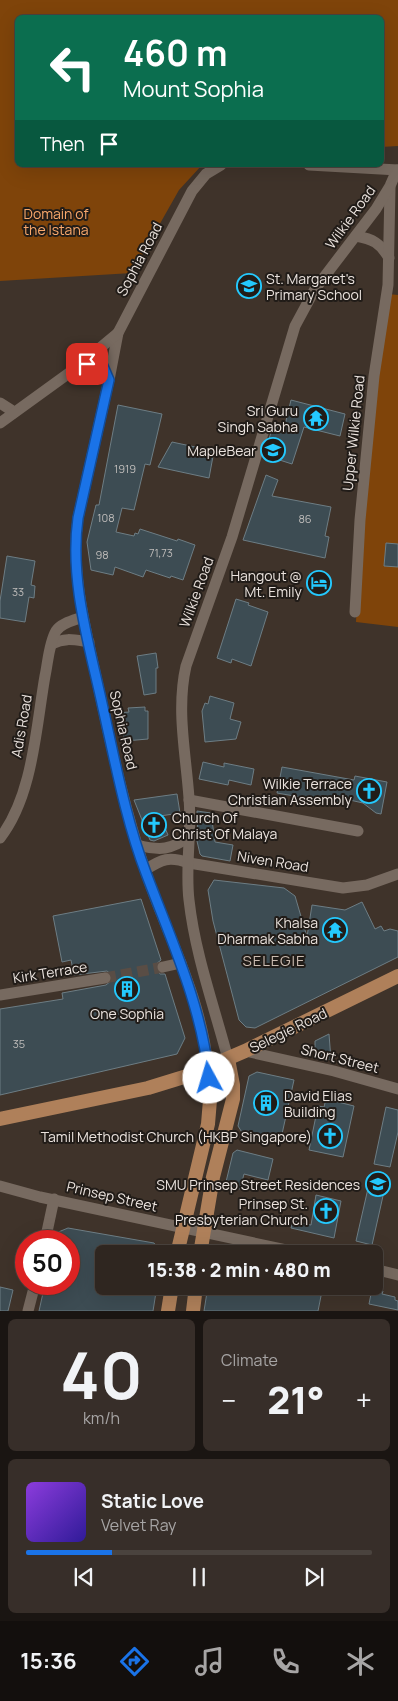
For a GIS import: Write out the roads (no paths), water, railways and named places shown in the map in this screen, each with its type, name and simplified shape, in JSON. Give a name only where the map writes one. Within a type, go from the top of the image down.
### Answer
[{"type":"main road","name":"Selegie Road","points":[[0,1119],[148,1088],[208,1068],[398,976]]},
{"type":"main road","points":[[202,1245],[213,1177],[233,1099],[233,1086],[228,1059]]},
{"type":"main road","points":[[179,1245],[208,1124],[210,1100],[208,1068]]},
{"type":"main road","points":[[168,1311],[171,1295]]},
{"type":"main road","points":[[193,1311],[195,1295]]},
{"type":"street","name":"Sophia Road","points":[[208,1068],[196,1008],[181,963],[145,870],[121,787],[83,617],[75,539],[118,333],[192,191],[206,174],[218,167]]},
{"type":"street","points":[[345,167],[398,170]]},
{"type":"street","name":"Wilkie Road","points":[[228,1059],[192,926],[189,898],[190,800],[180,708],[181,686],[186,666],[232,537],[295,326],[315,290],[356,236],[390,186],[398,170]]},
{"type":"street","name":"Upper Wilkie Road","points":[[356,612],[360,510],[374,376],[388,285],[390,186]]},
{"type":"street","points":[[356,236],[372,239],[379,243],[389,258]]},
{"type":"street","points":[[0,423],[76,368],[118,333]]},
{"type":"street","points":[[76,368],[98,363],[103,366],[108,386]]},
{"type":"street","points":[[0,403],[11,410],[12,414]]},
{"type":"street","name":"Adis Road","points":[[0,838],[13,819],[27,782],[55,632],[59,628],[83,617]]},
{"type":"street","points":[[52,644],[60,640],[69,639],[89,642]]},
{"type":"street","points":[[190,800],[358,831]]},
{"type":"street","points":[[137,845],[156,850],[168,848],[191,836]]},
{"type":"street","name":"Niven Road","points":[[145,870],[166,859],[175,858],[189,863],[343,888],[367,885],[398,874]]},
{"type":"street","points":[[163,967],[181,963]]},
{"type":"street","name":"Kirk Terrace","points":[[0,995],[106,978]]},
{"type":"street","name":"Short Street","points":[[245,1051],[334,1071],[398,1089]]},
{"type":"street","name":"Prinsep Street","points":[[0,1186],[262,1245]]},
{"type":"street","points":[[47,1230],[54,1199]]},
{"type":"street","points":[[383,1272],[398,1275]]},
{"type":"street","points":[[28,1311],[32,1295]]},
{"type":"tunnel","points":[[105,978],[163,967]]},
{"type":"place","name":"St. Margaret's Primary School","points":[[249,286]]},
{"type":"place","name":"Sri Guru Singh Sabha","points":[[316,418]]},
{"type":"place","name":"MapleBear","points":[[273,450]]},
{"type":"place","name":"Hangout @ Mt. Emily","points":[[319,583]]},
{"type":"place","name":"Wilkie Terrace Christian Assembly","points":[[369,791]]},
{"type":"place","name":"Church Of Christ Of Malaya","points":[[154,825]]},
{"type":"place","name":"Khalsa Dharmak Sabha","points":[[335,930]]},
{"type":"place","name":"One Sophia","points":[[127,989]]},
{"type":"place","name":"David Elias Building","points":[[266,1103]]},
{"type":"place","name":"Tamil Methodist Church (HKBP Singapore)","points":[[330,1136]]},
{"type":"place","name":"SMU Prinsep Street Residences","points":[[378,1184]]},
{"type":"place","name":"Prinsep St. Presbyterian Church","points":[[326,1211]]},
{"type":"district","name":"SELEGIE","points":[[274,960]]},
{"type":"park label","name":"Domain of the Istana","points":[[56,222]]}]
